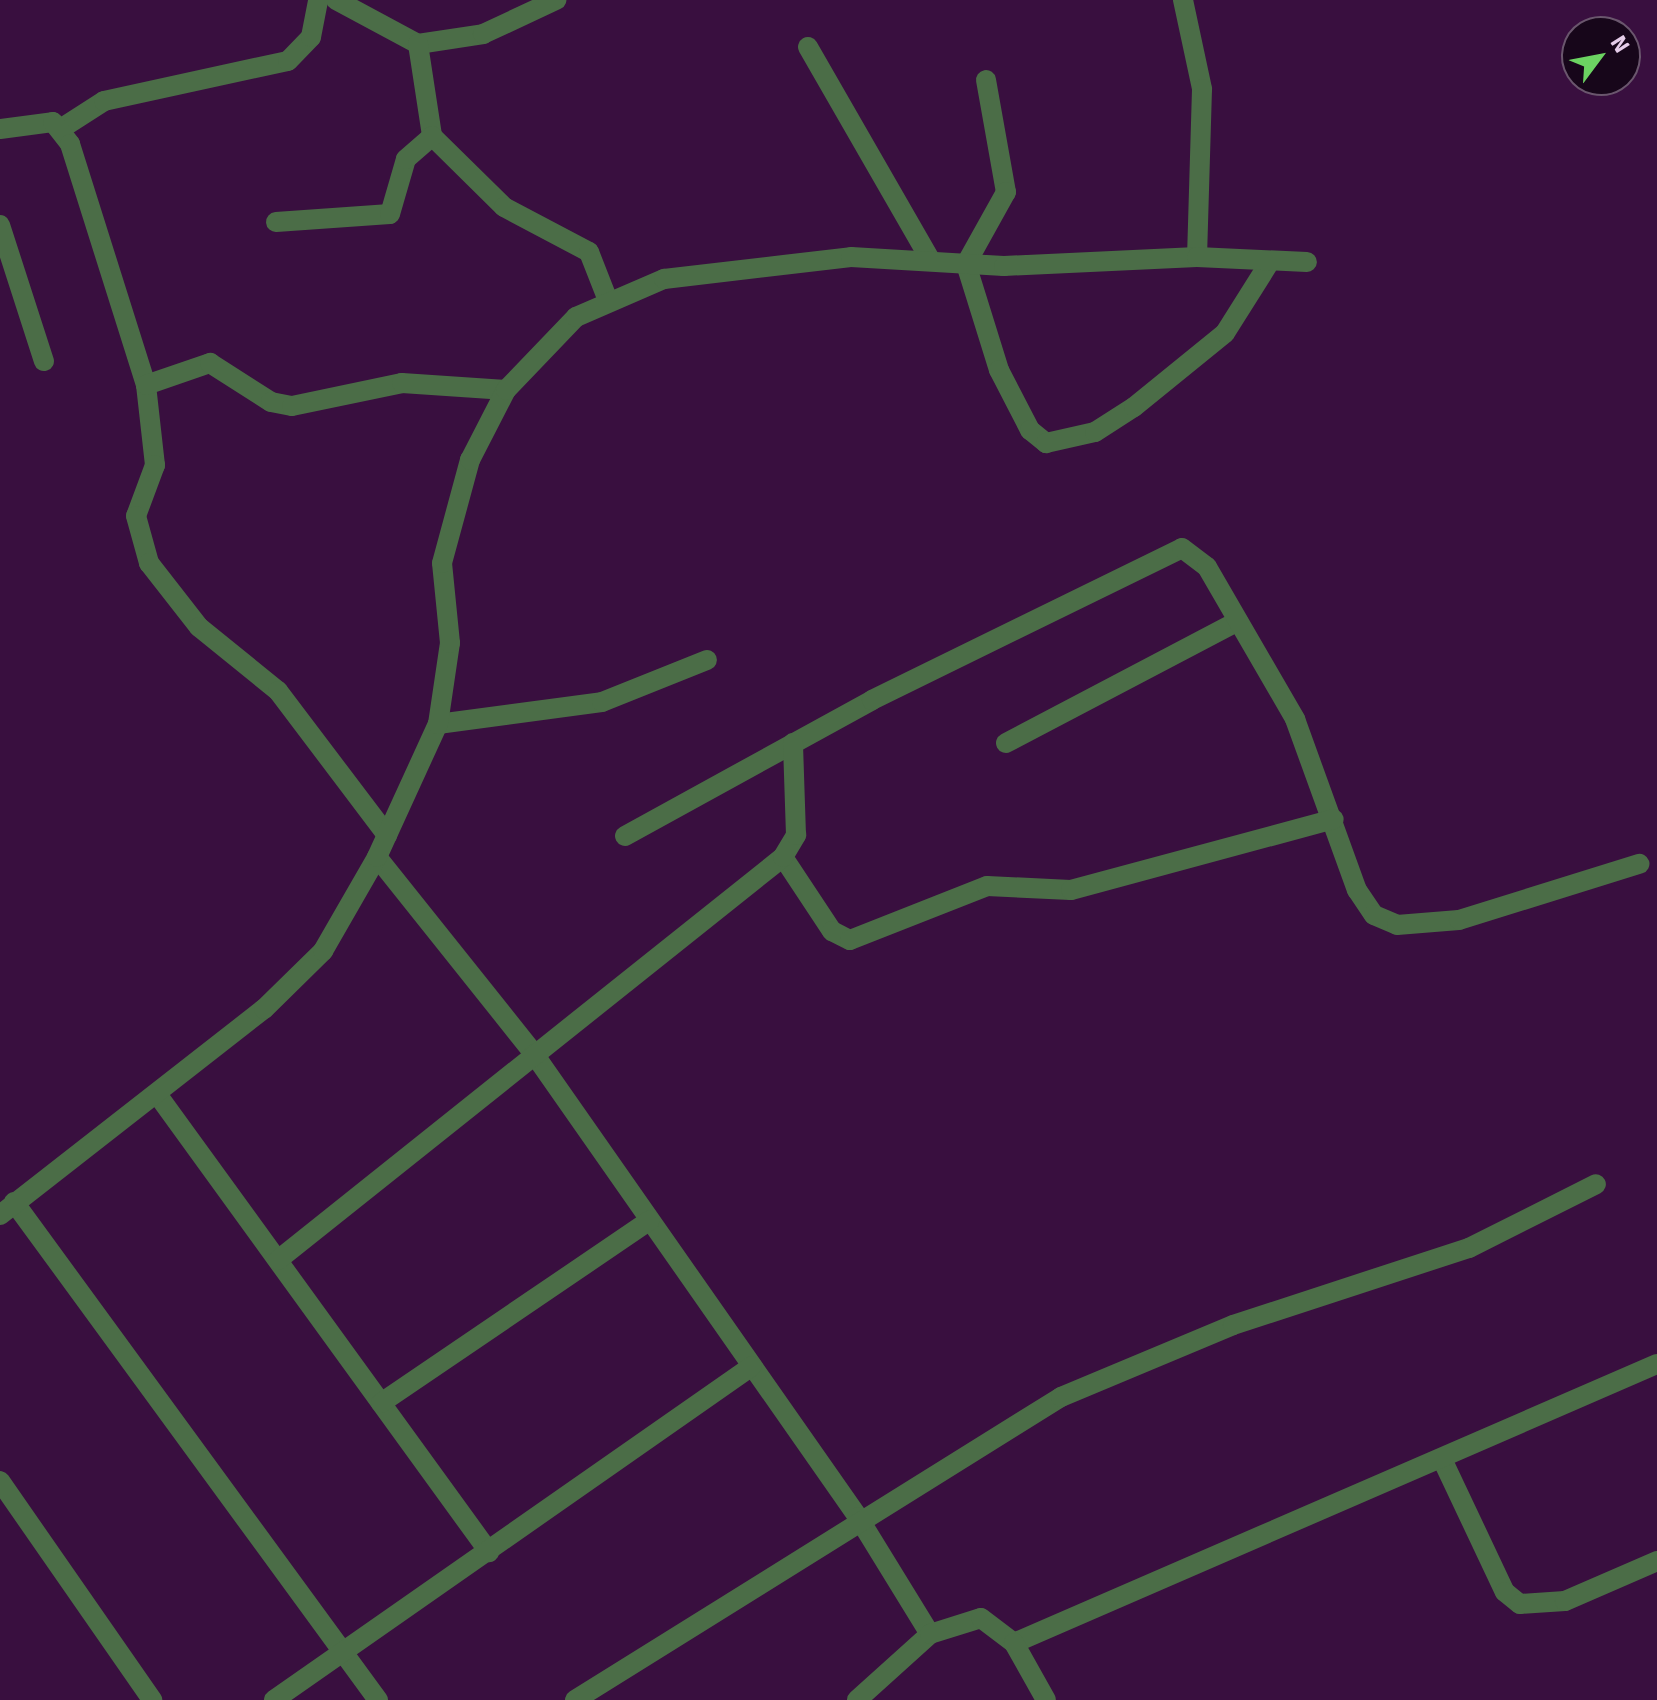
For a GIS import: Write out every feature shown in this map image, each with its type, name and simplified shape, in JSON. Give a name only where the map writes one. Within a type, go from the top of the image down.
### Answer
[{"type":"street","points":[[62,128],[118,97],[288,61],[311,37],[318,0]]},
{"type":"street","points":[[336,0],[418,44],[483,34],[556,0]]},
{"type":"street","points":[[1183,0],[1202,89],[1197,257]]},
{"type":"street","points":[[418,44],[432,136],[504,207],[589,252],[607,298]]},
{"type":"street","points":[[808,47],[930,259]]},
{"type":"street","points":[[986,80],[1006,192],[966,264],[999,370],[1030,430],[1061,443],[1116,420],[1225,333],[1269,263]]},
{"type":"street","points":[[0,129],[39,119],[62,128]]},
{"type":"street","points":[[62,128],[146,385],[155,465],[136,516],[149,563],[199,627],[286,700],[387,835]]},
{"type":"street","points":[[276,222],[390,214],[406,159],[432,136]]},
{"type":"street","points":[[0,225],[44,361]]},
{"type":"street","points":[[378,1700],[347,1652],[7,1208],[157,1094],[295,982],[323,951],[377,857],[438,724],[450,643],[447,535],[470,460],[506,390],[540,349],[607,298],[664,279],[851,257],[930,259],[966,264],[1197,257],[1269,263],[1307,262]]},
{"type":"street","points":[[146,385],[210,363],[271,402],[292,406],[402,383],[506,390]]},
{"type":"street","points":[[625,836],[793,743],[1166,551],[1197,554],[1238,621],[1315,759],[1357,890],[1374,915],[1397,925],[1459,920],[1639,864]]},
{"type":"street","points":[[1006,743],[1238,621]]},
{"type":"street","points":[[438,724],[602,702],[707,660]]},
{"type":"street","points":[[278,1260],[783,857],[796,835],[793,743]]},
{"type":"street","points":[[783,857],[832,931],[850,940],[987,886],[1071,890],[1334,819]]},
{"type":"street","points":[[377,857],[534,1054],[858,1517],[930,1634]]},
{"type":"street","points":[[157,1094],[489,1552]]},
{"type":"street","points":[[575,1700],[858,1517],[1124,1365],[1469,1248],[1596,1184]]},
{"type":"street","points":[[381,1403],[650,1220]]},
{"type":"street","points":[[1014,1643],[1657,1364]]},
{"type":"street","points":[[274,1700],[347,1652],[752,1366]]},
{"type":"street","points":[[1442,1459],[1505,1592],[1520,1604],[1565,1601],[1657,1561]]},
{"type":"street","points":[[0,1481],[152,1700]]},
{"type":"street","points":[[857,1700],[930,1634],[981,1618],[1014,1643],[1046,1700]]}]
